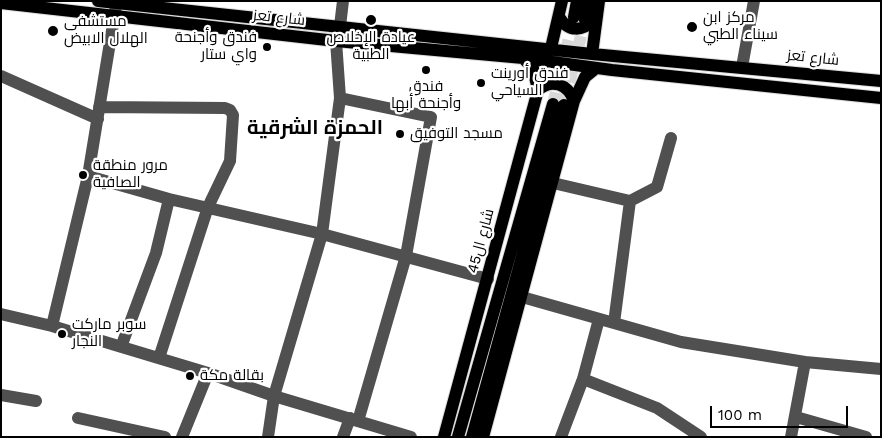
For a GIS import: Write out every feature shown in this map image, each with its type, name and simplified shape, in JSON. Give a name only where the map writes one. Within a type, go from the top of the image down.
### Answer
[{"type":"main road","name":"شارع تعز","points":[[98,1],[116,10],[336,41],[523,58],[596,68]]},
{"type":"main road","points":[[551,48],[562,1]]},
{"type":"main road","points":[[559,17],[562,23],[574,29],[588,27],[577,1]]},
{"type":"main road","points":[[589,1],[585,19],[592,54]]},
{"type":"main road","points":[[585,19],[599,1]]},
{"type":"main road","name":"شارع تعز","points":[[1,3],[340,26],[592,54],[881,81]]},
{"type":"main road","points":[[523,58],[533,68],[538,90],[544,86],[559,84],[571,93],[564,103]]},
{"type":"main road","points":[[596,68],[881,98]]},
{"type":"main road","name":"شارع ال45","points":[[458,437],[564,103],[585,77],[596,68]]},
{"type":"main road","name":"شارع ال45","points":[[444,437],[538,90]]},
{"type":"main road","name":"شارع ال45","points":[[483,437],[553,183],[564,103]]},
{"type":"main road","name":"شارع ال45","points":[[472,437],[564,103]]},
{"type":"street","points":[[340,26],[343,1]]},
{"type":"street","points":[[742,67],[754,1]]},
{"type":"street","points":[[52,326],[88,176],[116,10]]},
{"type":"street","points":[[268,437],[274,396],[322,234],[340,98],[336,41]]},
{"type":"street","points":[[1,76],[99,113],[230,110],[233,115],[230,161],[208,207],[159,358]]},
{"type":"street","points":[[340,98],[431,117],[406,256],[354,419],[343,437]]},
{"type":"street","points":[[553,183],[630,201],[657,187],[671,138]]},
{"type":"street","points":[[88,176],[169,198],[322,234],[488,280]]},
{"type":"street","points":[[121,347],[156,253],[169,198]]},
{"type":"street","points":[[614,324],[630,201]]},
{"type":"street","points":[[522,297],[681,342],[806,362],[881,370]]},
{"type":"street","points":[[1,314],[52,326],[208,372],[274,396],[412,437]]},
{"type":"street","points":[[562,437],[583,379],[599,319]]},
{"type":"street","points":[[791,437],[806,362]]},
{"type":"street","points":[[182,437],[208,372]]},
{"type":"street","points":[[583,379],[657,408],[701,437]]},
{"type":"street","points":[[1,395],[36,401]]},
{"type":"street","points":[[796,417],[866,437]]},
{"type":"street","points":[[78,418],[165,437]]},
{"type":"tunnel","points":[[553,104],[574,17]]},
{"type":"tunnel","points":[[565,100],[585,20]]},
{"type":"place","name":"عيادة الإخلاص الطبية","points":[[371,20]]},
{"type":"place","name":"مركز ابن سيناء الطبي","points":[[692,27]]},
{"type":"place","name":"مستشفى الهلال الابيض","points":[[53,31]]},
{"type":"place","name":"فندق وأجنحة واي ستار","points":[[267,47]]},
{"type":"place","name":"فندق وأجنحة أبها","points":[[426,70]]},
{"type":"place","name":"فندق أورينت السياحي","points":[[481,83]]},
{"type":"place","name":"مسجد التوفيق","points":[[400,134]]},
{"type":"place","name":"مرور منطقة الصافية","points":[[83,175]]},
{"type":"place","name":"سوبر ماركت النجار","points":[[62,334]]},
{"type":"place","name":"بقالة مكة","points":[[190,376]]},
{"type":"district","name":"الحمزة الشرقية","points":[[315,128]]}]
